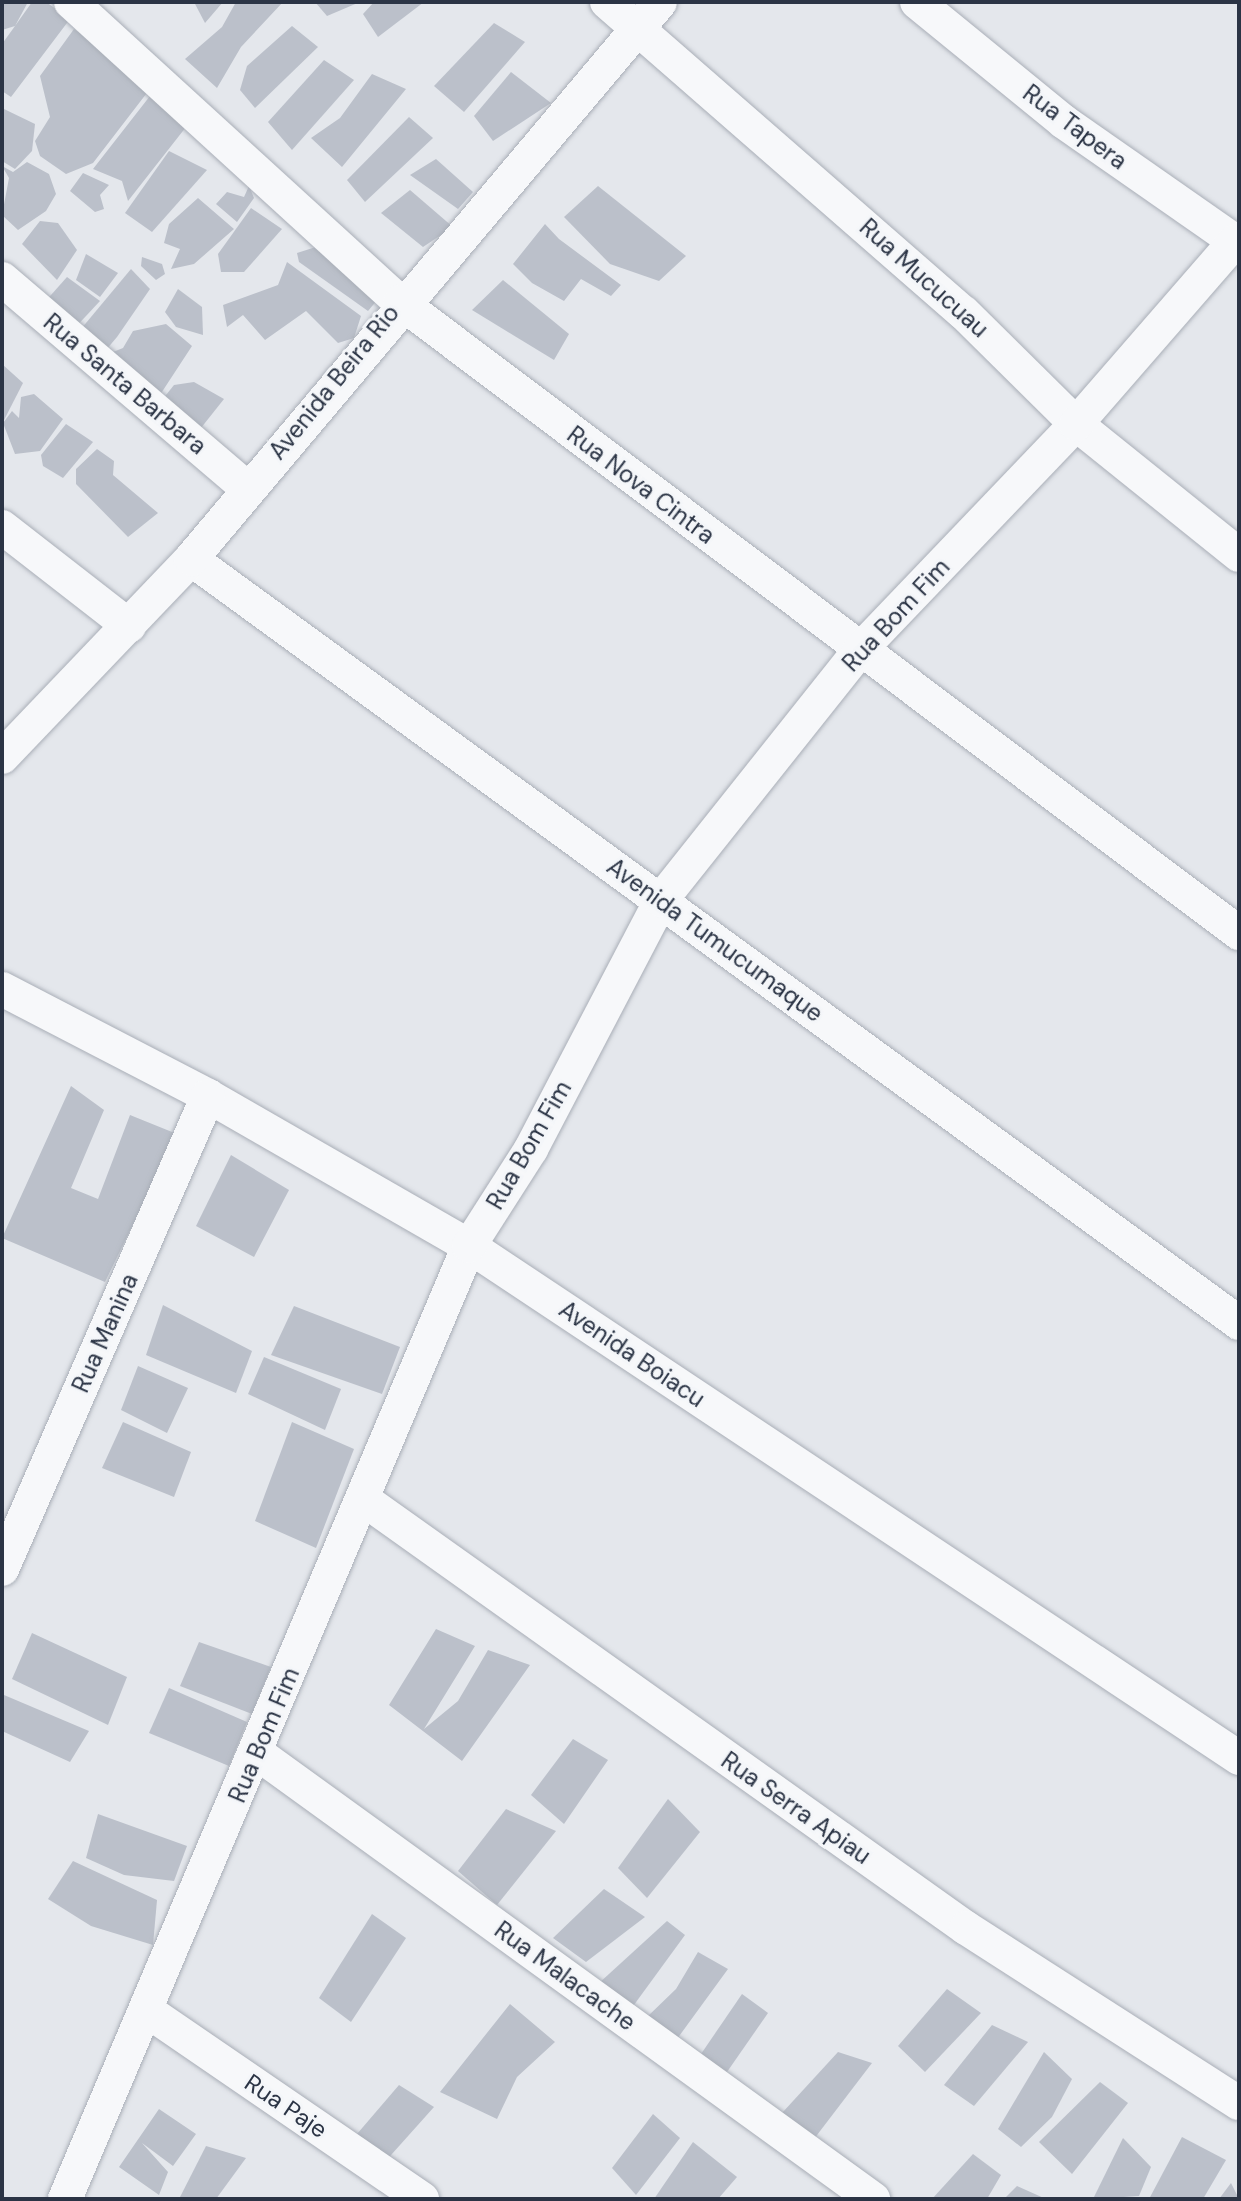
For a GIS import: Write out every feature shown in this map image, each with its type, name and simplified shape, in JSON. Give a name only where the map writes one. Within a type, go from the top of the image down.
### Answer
[{"type":"street","name":"Rua Nova Cintra","points":[[71,2],[400,302],[859,651],[1239,933]]},
{"type":"street","name":"Rua Mucucuau","points":[[607,2],[964,313],[1076,424],[1239,555]]},
{"type":"street","name":"Avenida Beira Rio","points":[[2,757],[191,559],[400,302],[660,2]]},
{"type":"street","name":"Rua Tapera","points":[[917,2],[1064,122],[1237,242]]},
{"type":"street","name":"Rua Bom Fim","points":[[65,2199],[149,2012],[469,1246],[531,1149],[661,900],[859,651],[1076,424],[1237,242]]},
{"type":"street","name":"Rua Santa Barbara","points":[[2,279],[247,488]]},
{"type":"street","points":[[2,527],[129,626]]},
{"type":"street","name":"Avenida Tumucumaque","points":[[191,559],[1239,1323]]},
{"type":"street","name":"Avenida Boiacu","points":[[2,989],[208,1096],[469,1246],[1239,1758]]},
{"type":"street","name":"Rua Manina","points":[[2,1569],[208,1096]]},
{"type":"street","name":"Rua Serra Apiau","points":[[363,1499],[966,1928],[1239,2103]]},
{"type":"street","name":"Rua Malacache","points":[[257,1753],[873,2199]]},
{"type":"street","name":"Rua Paje","points":[[149,2012],[422,2199]]},
{"type":"building","points":[[2,2],[28,2],[15,26],[2,30]]},
{"type":"building","points":[[32,2],[46,2],[70,19],[11,97],[2,91],[2,44]]},
{"type":"building","points":[[194,2],[223,2],[205,23]]},
{"type":"building","points":[[236,2],[283,2],[241,47],[217,88],[185,59],[222,27]]},
{"type":"building","points":[[315,2],[360,2],[327,16]]},
{"type":"building","points":[[374,2],[424,2],[378,37],[363,14]]},
{"type":"building","points":[[494,23],[525,42],[464,112],[434,86]]},
{"type":"building","points":[[292,26],[318,47],[255,108],[240,90],[247,66]]},
{"type":"building","points":[[74,29],[153,85],[93,163],[66,174],[40,156],[35,141],[50,117],[40,76]]},
{"type":"building","points":[[324,60],[354,80],[292,150],[268,122]]},
{"type":"building","points":[[511,72],[551,103],[493,141],[474,116]]},
{"type":"building","points":[[372,74],[406,89],[342,167],[311,138],[340,118]]},
{"type":"building","points":[[157,87],[186,127],[128,201],[122,181],[93,169]]},
{"type":"building","points":[[4,109],[35,124],[32,151],[15,169],[2,161]]},
{"type":"building","points":[[409,117],[433,138],[365,202],[347,180]]},
{"type":"building","points":[[169,151],[207,170],[152,232],[125,213]]},
{"type":"building","points":[[436,159],[473,192],[458,209],[410,175]]},
{"type":"building","points":[[27,162],[49,174],[56,194],[46,211],[18,230],[2,215],[9,178],[2,166],[13,172]]},
{"type":"building","points":[[83,173],[109,185],[100,195],[104,209],[95,212],[70,191]]},
{"type":"building","points":[[249,186],[254,198],[237,222],[216,204],[227,192],[244,197]]},
{"type":"building","points":[[598,186],[686,256],[659,281],[610,264],[564,217]]},
{"type":"building","points":[[410,190],[453,227],[423,247],[381,213]]},
{"type":"building","points":[[198,198],[234,229],[194,264],[171,269],[180,249],[164,243],[169,224]]},
{"type":"building","points":[[251,208],[282,229],[244,272],[221,272],[218,254]]},
{"type":"building","points":[[40,221],[58,223],[77,250],[57,280],[22,244]]},
{"type":"building","points":[[545,224],[559,239],[621,285],[611,296],[581,279],[564,301],[532,283],[513,264]]},
{"type":"building","points":[[319,246],[378,299],[368,311],[299,262],[297,253]]},
{"type":"building","points":[[86,254],[118,273],[100,297],[76,280]]},
{"type":"building","points":[[142,257],[162,264],[165,274],[156,280],[141,266]]},
{"type":"building","points":[[287,262],[361,316],[354,338],[338,343],[306,311],[265,340],[243,315],[227,327],[223,305],[278,285]]},
{"type":"building","points":[[131,269],[150,289],[117,337],[106,350],[76,335]]},
{"type":"building","points":[[67,277],[100,301],[72,331],[43,304]]},
{"type":"building","points":[[503,280],[569,334],[554,360],[472,310]]},
{"type":"building","points":[[178,289],[202,307],[203,335],[176,327],[165,312]]},
{"type":"building","points":[[166,324],[192,346],[156,401],[103,356],[123,348],[133,331]]},
{"type":"building","points":[[2,364],[23,383],[2,424]]},
{"type":"building","points":[[194,382],[224,399],[193,438],[158,405],[174,385]]},
{"type":"building","points":[[34,394],[63,419],[40,451],[15,454],[3,423],[12,411],[19,418],[21,397]]},
{"type":"building","points":[[66,424],[93,442],[63,478],[43,466],[41,455]]},
{"type":"building","points":[[97,449],[114,461],[113,475],[158,513],[128,537],[76,484],[76,469]]},
{"type":"building","points":[[71,1086],[104,1110],[71,1188],[98,1199],[130,1115],[177,1134],[105,1282],[2,1238]]},
{"type":"building","points":[[231,1155],[289,1190],[254,1257],[196,1226]]},
{"type":"building","points":[[163,1305],[252,1351],[236,1393],[146,1355]]},
{"type":"building","points":[[294,1306],[400,1347],[382,1394],[271,1355]]},
{"type":"building","points":[[264,1357],[341,1389],[325,1430],[248,1394]]},
{"type":"building","points":[[138,1366],[188,1388],[167,1433],[121,1410]]},
{"type":"building","points":[[123,1422],[191,1452],[174,1497],[102,1468]]},
{"type":"building","points":[[292,1422],[354,1449],[316,1548],[255,1521]]},
{"type":"building","points":[[436,1629],[475,1646],[424,1729],[458,1701],[488,1650],[530,1665],[462,1761],[389,1705]]},
{"type":"building","points":[[32,1633],[127,1677],[108,1725],[12,1679]]},
{"type":"building","points":[[199,1642],[271,1667],[252,1714],[180,1686]]},
{"type":"building","points":[[169,1688],[247,1722],[229,1766],[149,1733]]},
{"type":"building","points":[[4,1695],[89,1731],[70,1762],[2,1731]]},
{"type":"building","points":[[573,1739],[608,1760],[564,1824],[531,1795]]},
{"type":"building","points":[[668,1799],[700,1832],[647,1898],[618,1868]]},
{"type":"building","points":[[506,1809],[556,1831],[497,1905],[458,1871]]},
{"type":"building","points":[[98,1814],[187,1846],[174,1881],[124,1875],[86,1858]]},
{"type":"building","points":[[73,1861],[157,1900],[153,1945],[91,1926],[48,1899]]},
{"type":"building","points":[[604,1889],[645,1917],[586,1962],[553,1938]]},
{"type":"building","points":[[372,1914],[406,1938],[351,2022],[319,1998]]},
{"type":"building","points":[[667,1921],[685,1935],[631,2009],[598,1984]]},
{"type":"building","points":[[698,1952],[728,1969],[677,2039],[647,2017],[676,1989]]},
{"type":"building","points":[[947,1989],[981,2013],[925,2072],[898,2046]]},
{"type":"building","points":[[742,1994],[768,2013],[727,2072],[701,2054]]},
{"type":"building","points":[[510,2004],[555,2042],[517,2077],[497,2119],[440,2092]]},
{"type":"building","points":[[992,2025],[1028,2042],[974,2106],[944,2085]]},
{"type":"building","points":[[838,2052],[872,2063],[814,2139],[782,2113]]},
{"type":"building","points":[[1044,2052],[1072,2079],[1052,2117],[1021,2147],[998,2129]]},
{"type":"building","points":[[1100,2082],[1128,2103],[1072,2174],[1039,2142]]},
{"type":"building","points":[[399,2085],[434,2107],[383,2164],[351,2141]]},
{"type":"building","points":[[159,2109],[196,2134],[173,2166],[142,2143],[168,2172],[159,2195],[119,2167]]},
{"type":"building","points":[[653,2114],[680,2138],[636,2195],[612,2168]]},
{"type":"building","points":[[1182,2137],[1226,2160],[1203,2199],[1149,2199]]},
{"type":"building","points":[[1123,2138],[1151,2167],[1139,2196],[1093,2199]]},
{"type":"building","points":[[693,2142],[737,2177],[718,2199],[654,2199]]},
{"type":"building","points":[[206,2146],[246,2158],[216,2199],[179,2199]]},
{"type":"building","points":[[973,2154],[1001,2175],[987,2199],[932,2199]]},
{"type":"building","points":[[1231,2183],[1239,2199],[1219,2199]]},
{"type":"building","points":[[1017,2186],[1046,2199],[1004,2199]]}]
